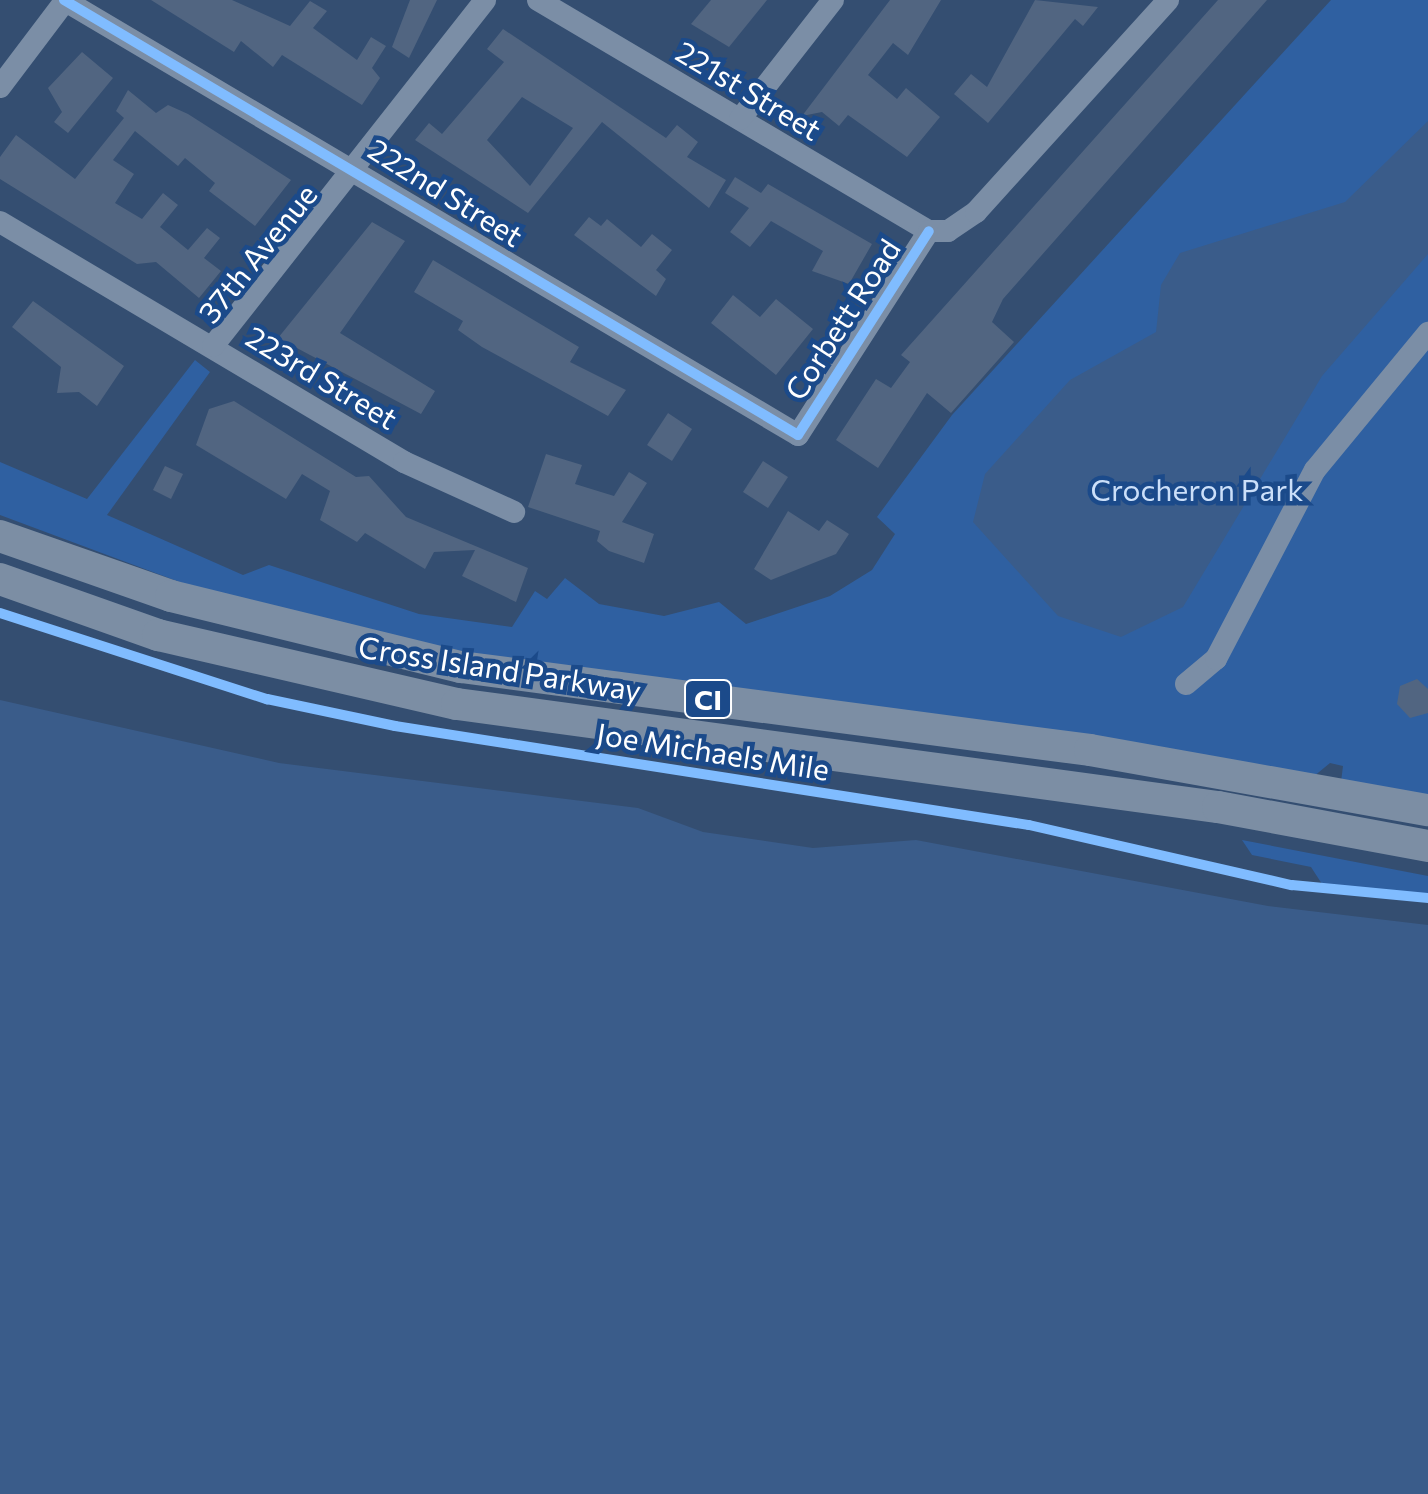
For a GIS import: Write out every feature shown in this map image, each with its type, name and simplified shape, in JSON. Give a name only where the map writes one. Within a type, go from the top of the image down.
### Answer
[{"type":"highway","name":"Cross Island Parkway","points":[[0,536],[294,631],[461,666],[1090,750],[1428,810]]},
{"type":"highway","name":"Cross Island Parkway","points":[[0,579],[158,635],[457,704],[1218,808],[1428,846]]},
{"type":"street","name":"37th Avenue","points":[[213,346],[358,168],[485,0]]},
{"type":"street","name":"221st Street","points":[[538,0],[929,231]]},
{"type":"street","points":[[740,119],[832,0]]},
{"type":"street","name":"Corbett Road","points":[[798,435],[929,231],[948,232],[976,212],[1168,0]]},
{"type":"street","name":"222nd Street","points":[[64,1],[358,168],[798,435]]},
{"type":"street","points":[[0,87],[64,1]]},
{"type":"street","name":"223rd Street","points":[[0,222],[445,485],[514,512]]},
{"type":"street","points":[[1186,684],[1216,659],[1314,470],[1428,334]]},
{"type":"green space","name":"Crocheron Park","points":[[1331,0],[1428,0],[1428,799],[1341,782],[1343,766],[1330,763],[1313,777],[470,656],[217,596],[0,515],[0,462],[87,499],[195,360],[210,372],[107,515],[243,575],[269,565],[419,614],[512,627],[535,591],[547,599],[565,578],[599,604],[664,616],[719,602],[746,624],[830,596],[872,570],[895,534],[877,517],[952,415]]},
{"type":"green space","points":[[1242,840],[1428,876],[1428,894],[1322,884],[1311,867],[1252,855]]},
{"type":"shaded area","points":[[1428,121],[1428,254],[1322,376],[1183,607],[1121,637],[1058,616],[973,522],[985,474],[1070,380],[1156,332],[1161,285],[1180,253],[1345,202]]},
{"type":"shaded area","points":[[0,700],[279,763],[638,808],[703,832],[813,848],[916,840],[1268,906],[1428,925],[1428,1494],[0,1494]]},
{"type":"building","points":[[151,0],[232,0],[290,26],[310,1],[327,11],[313,28],[357,60],[371,37],[386,46],[372,68],[380,78],[362,105],[282,55],[273,67],[241,41],[234,52]]},
{"type":"building","points":[[410,0],[437,0],[409,58],[392,47]]},
{"type":"building","points":[[711,0],[767,0],[729,47],[691,24]]},
{"type":"building","points":[[890,0],[941,0],[908,55],[893,43],[868,75],[897,99],[906,88],[940,117],[907,157],[848,115],[839,126],[822,112],[802,116]]},
{"type":"building","points":[[1035,0],[1098,7],[1083,26],[1075,19],[988,123],[954,94],[971,74],[987,87]]},
{"type":"building","points":[[1218,0],[1267,0],[1003,299],[992,322],[1014,342],[951,413],[927,393],[878,468],[836,440],[876,379],[891,388],[910,362],[901,355]]},
{"type":"building","points":[[503,29],[666,138],[677,125],[698,142],[687,157],[726,180],[709,208],[602,122],[528,213],[415,140],[429,123],[442,134],[504,62],[487,49]],"holes":[[[522,97],[573,128],[530,186],[487,140]]]},
{"type":"building","points":[[82,52],[113,78],[68,133],[54,122],[62,112],[48,88]]},
{"type":"building","points":[[128,90],[156,113],[168,105],[188,114],[291,180],[255,226],[209,191],[215,183],[185,158],[178,166],[135,131],[113,160],[134,174],[115,203],[142,219],[163,193],[178,205],[160,227],[188,250],[207,228],[220,238],[204,258],[221,271],[199,298],[156,262],[137,264],[0,179],[0,157],[16,135],[75,179],[124,118],[116,111]]},
{"type":"building","points":[[735,177],[761,193],[768,184],[872,244],[849,284],[812,271],[823,251],[771,221],[750,247],[730,232],[749,208],[725,193]]},
{"type":"building","points":[[589,217],[601,226],[607,219],[641,247],[652,234],[672,250],[656,270],[666,279],[656,296],[574,235]]},
{"type":"building","points":[[372,222],[405,241],[340,333],[435,391],[421,414],[278,338]]},
{"type":"building","points":[[433,260],[579,347],[570,362],[626,390],[608,416],[482,347],[458,330],[463,321],[414,292]]},
{"type":"building","points":[[733,295],[760,317],[776,299],[813,329],[776,375],[711,323]]},
{"type":"building","points":[[33,301],[124,366],[97,406],[79,392],[57,393],[61,367],[12,327]]},
{"type":"building","points":[[234,401],[356,477],[369,476],[406,517],[528,568],[516,602],[462,576],[475,550],[434,552],[425,569],[365,533],[357,542],[320,520],[330,491],[302,474],[286,499],[196,445],[209,409]]},
{"type":"building","points":[[668,413],[692,429],[672,461],[647,445]]},
{"type":"building","points":[[546,454],[582,465],[575,484],[614,496],[629,472],[647,483],[622,522],[654,534],[644,563],[609,551],[597,541],[600,531],[528,507]]},
{"type":"building","points":[[763,461],[788,477],[768,508],[743,492]]},
{"type":"building","points":[[165,466],[183,474],[171,499],[153,490]]},
{"type":"building","points":[[788,511],[819,531],[827,520],[849,534],[836,554],[771,580],[754,569]]},
{"type":"building","points":[[1417,679],[1428,689],[1428,713],[1410,718],[1397,704],[1400,686]]},
{"type":"cycle path","points":[[64,0],[798,435],[929,231]]},
{"type":"cycle path","name":"Joe Michaels Mile","points":[[0,613],[267,699],[395,726],[1029,825],[1292,885],[1428,898]]}]
